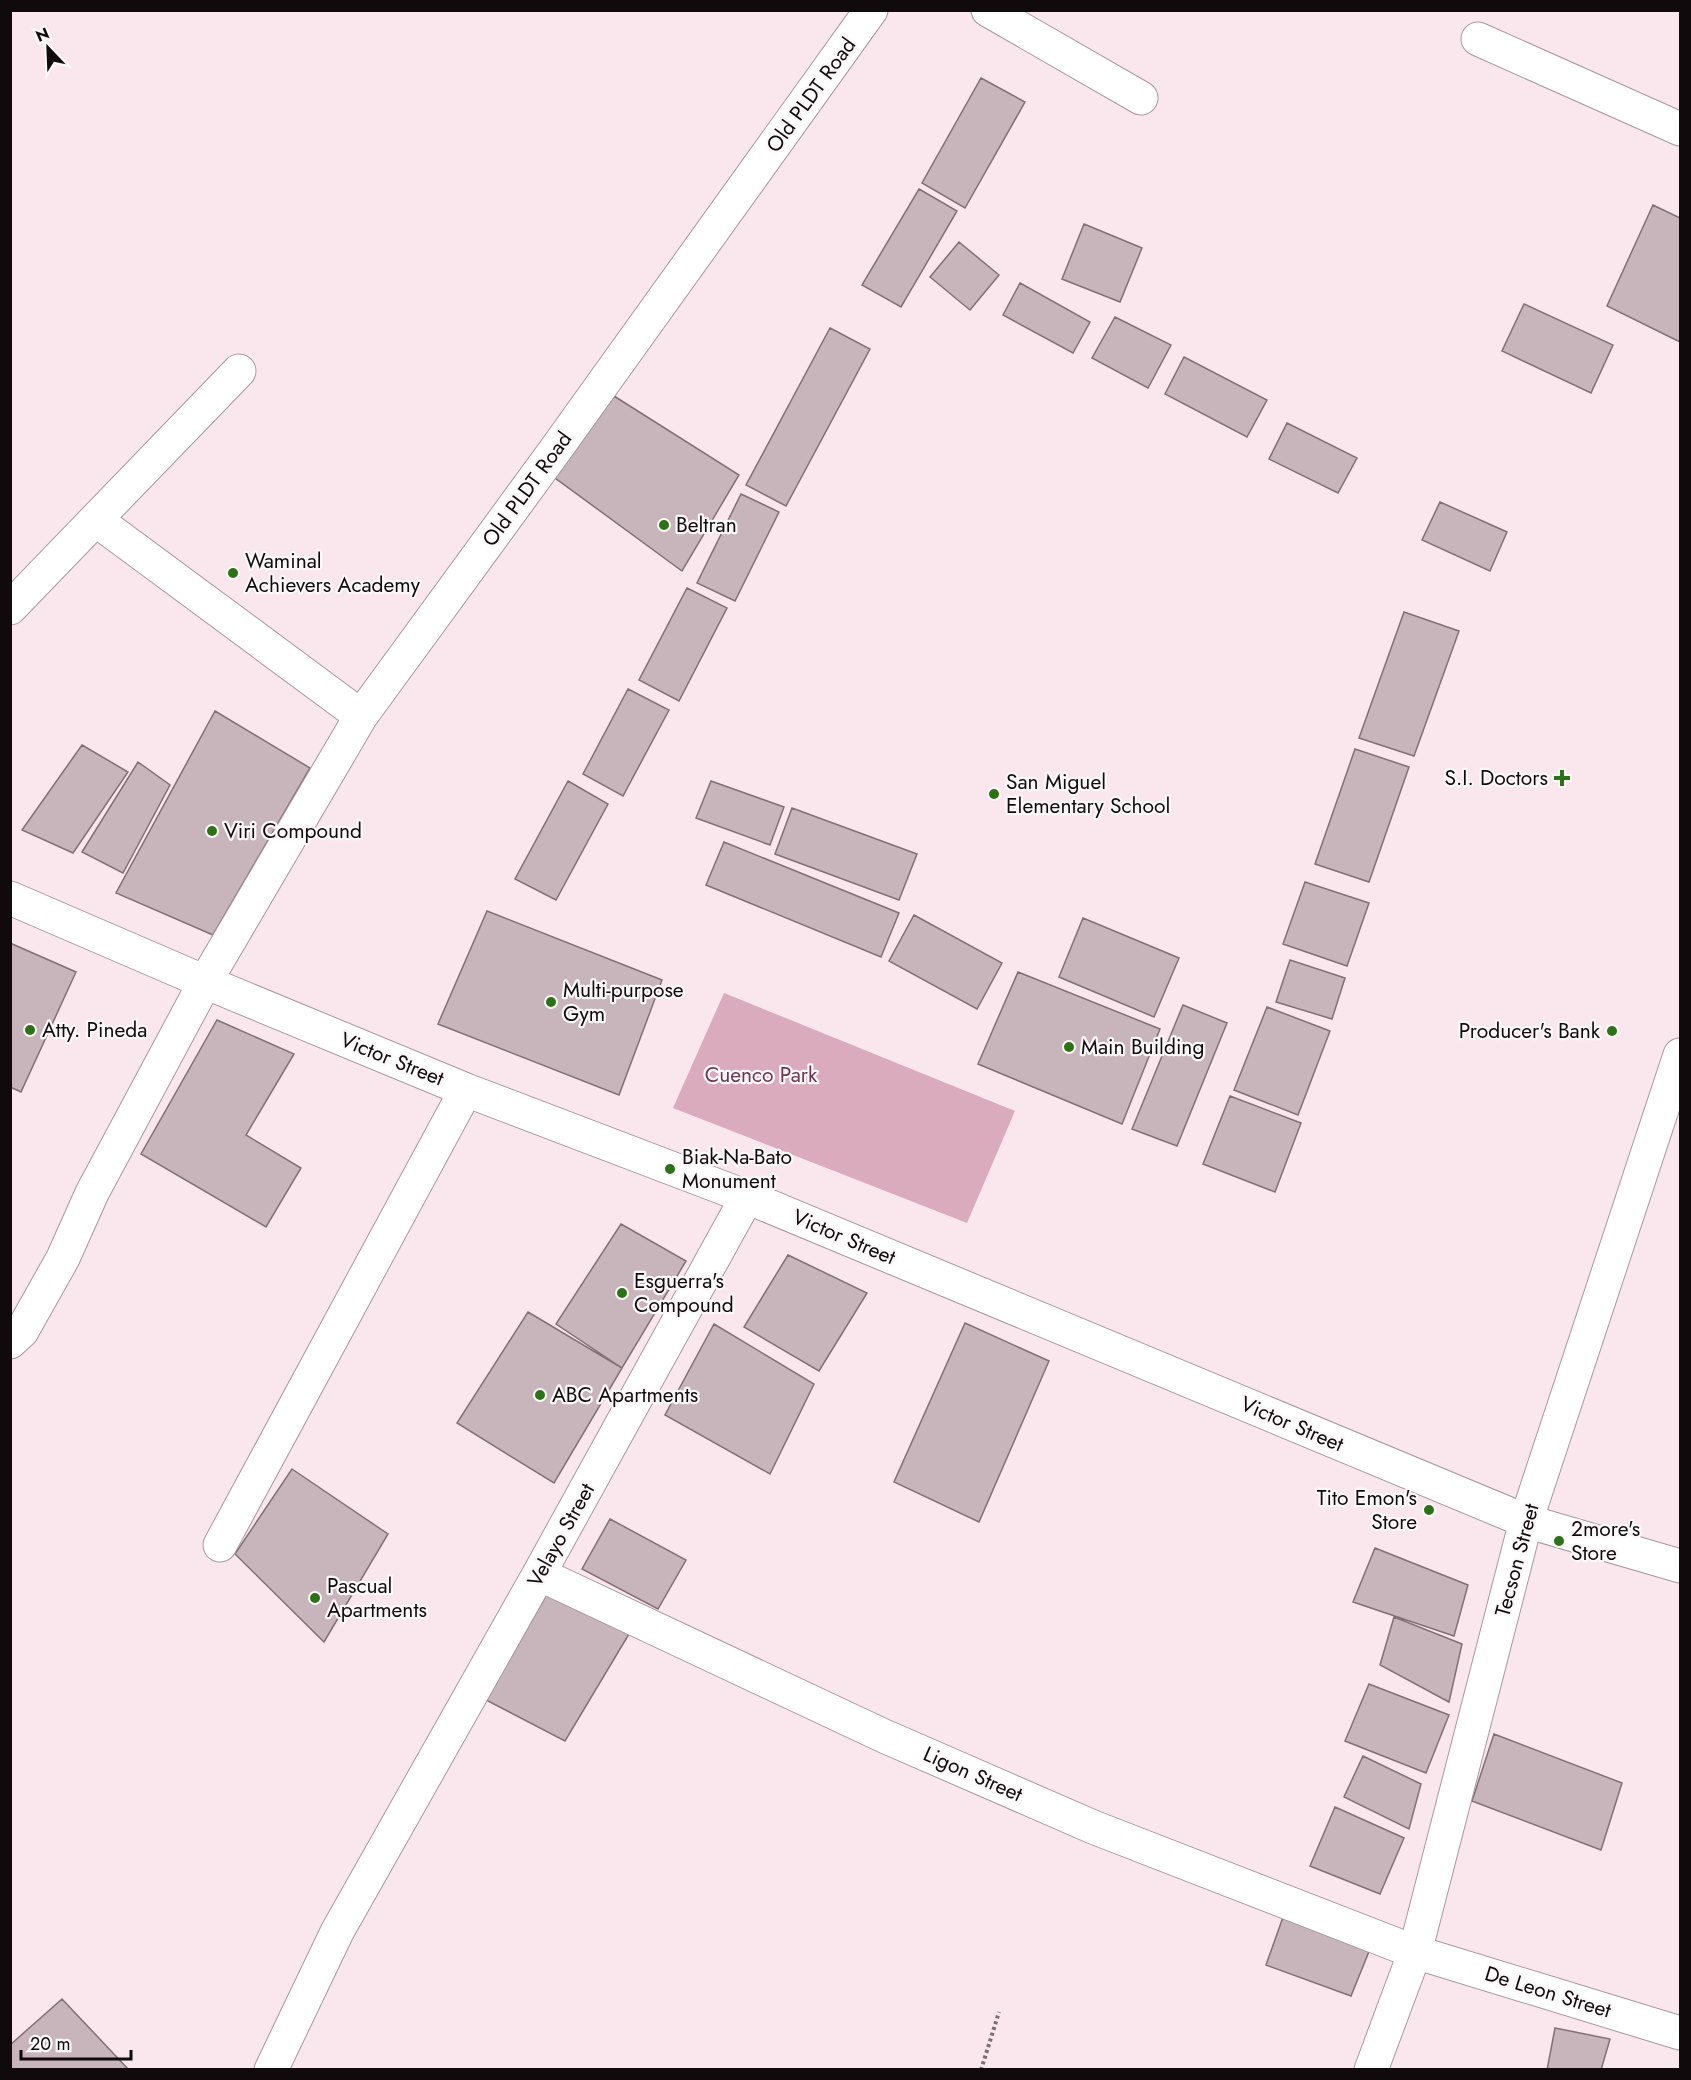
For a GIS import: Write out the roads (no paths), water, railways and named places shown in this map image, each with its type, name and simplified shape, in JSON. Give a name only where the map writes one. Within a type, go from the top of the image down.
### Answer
[{"type":"street","name":"Old PLDT Road","points":[[10,1342],[22,1332],[63,1258],[92,1193],[205,982],[361,716],[871,10]]},
{"type":"street","points":[[988,10],[1141,98]]},
{"type":"street","points":[[1478,39],[1680,129]]},
{"type":"street","points":[[10,608],[238,372]]},
{"type":"street","points":[[96,520],[361,716]]},
{"type":"street","name":"Victor Street","points":[[10,898],[466,1090],[747,1197],[1526,1521],[1680,1566]]},
{"type":"street","name":"Tecson Street","points":[[1371,2070],[1415,1952],[1526,1521],[1680,1055]]},
{"type":"street","points":[[220,1545],[466,1090]]},
{"type":"street","name":"Velayo Street","points":[[271,2070],[337,1932],[539,1574],[747,1197]]},
{"type":"street","name":"Ligon Street","points":[[539,1574],[884,1736],[1093,1827],[1415,1952]]},
{"type":"street","name":"De Leon Street","points":[[1415,1952],[1680,2033]]},
{"type":"place","name":"Beltran","points":[[664,525]]},
{"type":"place","name":"Waminal Achievers Academy","points":[[233,573]]},
{"type":"place","name":"S.I. Doctors","points":[[1562,778]]},
{"type":"place","name":"San Miguel Elementary School","points":[[994,794]]},
{"type":"place","name":"Viri Compound","points":[[212,831]]},
{"type":"place","name":"Multi-purpose Gym","points":[[551,1002]]},
{"type":"place","name":"Atty. Pineda","points":[[30,1030]]},
{"type":"place","name":"Producer's Bank","points":[[1612,1031]]},
{"type":"place","name":"Main Building","points":[[1069,1047]]},
{"type":"place","name":"Biak-Na-Bato Monument","points":[[670,1169]]},
{"type":"place","name":"Esguerra's Compound","points":[[622,1293]]},
{"type":"place","name":"ABC Apartments","points":[[540,1395]]},
{"type":"place","name":"Tito Emon's Store","points":[[1429,1510]]},
{"type":"place","name":"2more's Store","points":[[1559,1541]]},
{"type":"place","name":"Pascual Apartments","points":[[315,1598]]},
{"type":"park label","name":"Cuenco Park","points":[[761,1075]]}]
